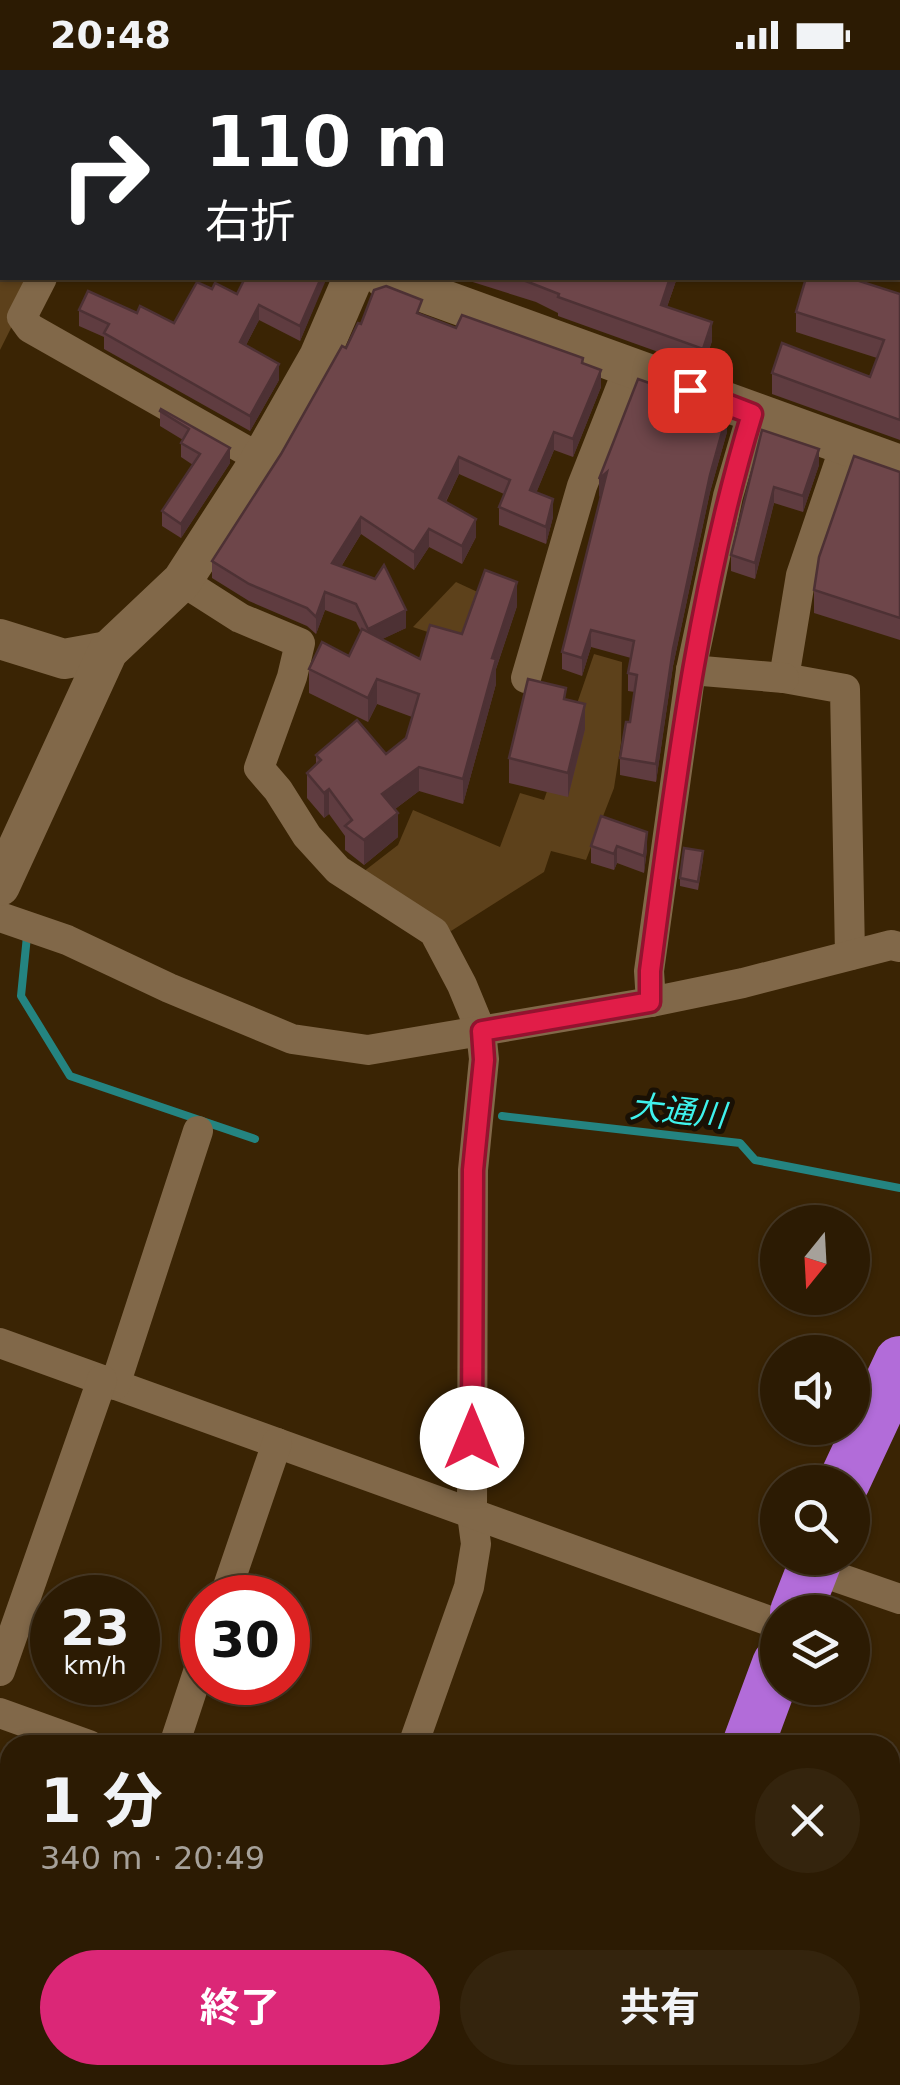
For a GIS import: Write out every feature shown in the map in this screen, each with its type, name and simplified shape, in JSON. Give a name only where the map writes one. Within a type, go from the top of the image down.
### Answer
[{"type":"highway","points":[[853,1465],[893,1390]]},
{"type":"highway","points":[[752,1735],[763,1705]]},
{"type":"street","points":[[41,280],[22,317],[30,328],[261,459]]},
{"type":"street","points":[[0,886],[108,651],[182,581],[261,459],[319,357],[352,280]]},
{"type":"street","points":[[389,280],[900,465]]},
{"type":"street","points":[[526,678],[582,486],[628,367]]},
{"type":"street","points":[[650,1002],[650,971],[691,670],[728,496],[752,414]]},
{"type":"street","points":[[784,678],[801,575],[845,446]]},
{"type":"street","points":[[182,581],[240,618],[300,644],[259,768],[307,836],[338,870],[434,932],[482,1031],[484,1060],[473,1170],[472,1514],[476,1544],[469,1587],[417,1735]]},
{"type":"street","points":[[0,640],[64,659],[108,651]]},
{"type":"street","points":[[691,670],[784,678],[845,690],[850,956]]},
{"type":"street","points":[[0,917],[67,940],[292,1040],[368,1050],[650,1002],[900,946]]},
{"type":"street","points":[[0,1671],[109,1383],[198,1132]]},
{"type":"street","points":[[0,1343],[760,1618]]},
{"type":"street","points":[[232,1575],[276,1443]]},
{"type":"street","points":[[809,1580],[900,1598]]},
{"type":"street","points":[[177,1735],[187,1705]]},
{"type":"street","points":[[0,1714],[60,1735]]},
{"type":"shaded area","points":[[0,280],[35,280],[0,350]]},
{"type":"shaded area","points":[[456,582],[484,595],[466,645],[413,627]]},
{"type":"shaded area","points":[[594,654],[622,662],[621,743],[614,788],[586,860],[551,851],[544,872],[451,931],[363,872],[398,845],[413,810],[500,847],[520,793],[544,800]]},
{"type":"building","points":[[244,280],[320,280],[300,326],[259,305],[240,342],[279,364],[250,416],[104,333],[109,324],[79,310],[88,291],[137,313],[140,306],[174,323],[197,282],[212,289],[215,283],[237,294]]},
{"type":"building","points":[[523,280],[669,280],[661,305],[712,322],[703,349],[558,297],[559,294]]},
{"type":"building","points":[[805,280],[856,280],[900,294],[900,420],[772,373],[782,343],[870,377],[884,340],[796,312]]},
{"type":"building","points":[[386,286],[422,300],[417,313],[456,328],[462,315],[583,358],[582,363],[601,370],[573,439],[554,432],[530,490],[553,499],[546,527],[499,507],[510,480],[459,457],[439,498],[476,519],[462,546],[429,529],[414,552],[361,517],[332,563],[375,579],[384,565],[406,610],[368,629],[356,604],[325,592],[316,617],[307,608],[249,584],[212,561],[281,454],[342,346],[346,348],[358,323],[361,324],[374,290]]},
{"type":"building","points":[[638,379],[727,414],[673,649],[656,764],[620,758],[637,675],[628,673],[634,641],[591,630],[582,658],[562,652],[607,472],[599,479]]},
{"type":"building","points":[[161,409],[230,448],[181,524],[162,511],[200,454],[181,443],[189,429]]},
{"type":"building","points":[[762,430],[819,449],[803,496],[774,487],[755,563],[731,555]]},
{"type":"building","points":[[854,456],[900,472],[900,618],[814,590],[819,557]]},
{"type":"building","points":[[485,570],[517,582],[492,658],[496,659],[463,779],[419,767],[382,794],[398,813],[364,840],[345,826],[352,820],[329,789],[324,793],[307,773],[321,760],[316,755],[357,720],[386,754],[406,738],[419,694],[377,679],[368,698],[309,669],[322,642],[349,656],[362,629],[420,659],[430,625],[462,634]]},
{"type":"building","points":[[528,679],[566,688],[564,699],[585,704],[568,773],[509,758]]},
{"type":"building","points":[[601,816],[647,832],[644,856],[617,846],[614,854],[591,846]]},
{"type":"building","points":[[684,848],[703,851],[698,882],[680,878]]},
{"type":"waterway","name":"大通川","points":[[27,936],[21,996],[70,1076],[255,1139]]},
{"type":"waterway","name":"大通川","points":[[502,1116],[740,1143],[755,1160],[900,1188]]},
{"type":"route","points":[[472,1438],[473,1170],[484,1060],[482,1031],[650,1002],[650,971],[691,670],[728,496],[752,414],[690,390]]}]
